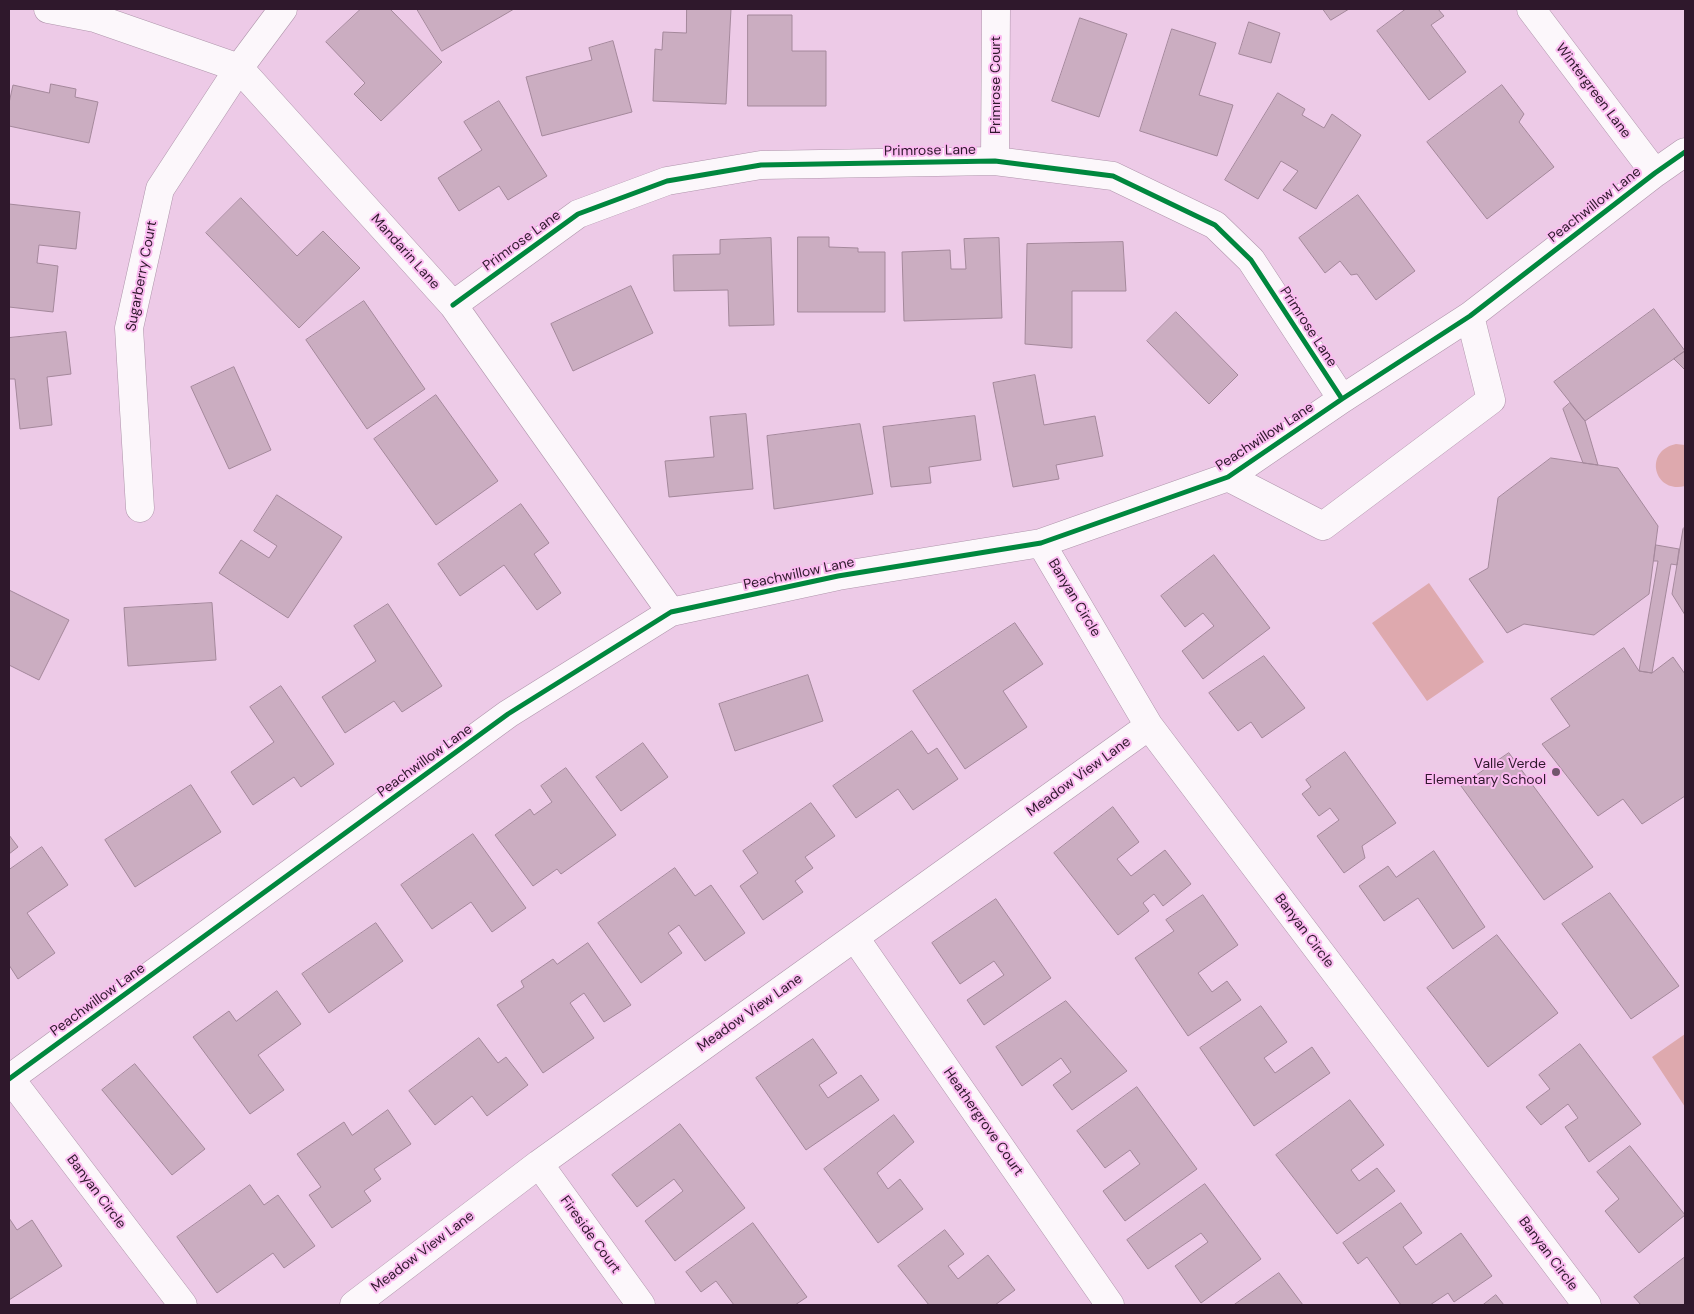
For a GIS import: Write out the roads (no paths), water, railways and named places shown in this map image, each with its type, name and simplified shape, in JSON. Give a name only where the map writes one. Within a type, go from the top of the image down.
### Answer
[{"type":"street","name":"Mandarin Lane","points":[[48,9],[95,18],[239,68],[453,305],[672,612]]},
{"type":"street","name":"Sugarberry Court","points":[[140,508],[129,328],[160,189],[239,68],[283,9]]},
{"type":"street","name":"Primrose Court","points":[[996,9],[996,161]]},
{"type":"street","name":"Wintergreen Lane","points":[[1531,9],[1655,173]]},
{"type":"street","name":"Peachwillow Lane","points":[[9,1078],[508,714],[672,612],[838,576],[1041,543],[1228,477],[1342,399],[1470,316],[1685,152]]},
{"type":"street","name":"Primrose Lane","points":[[453,305],[578,214],[667,181],[760,165],[996,161],[1113,176],[1215,225],[1251,260],[1342,399]]},
{"type":"street","points":[[1228,477],[1323,526],[1491,400],[1470,316]]},
{"type":"street","name":"Banyan Circle","points":[[1041,543],[1149,726],[1587,1305]]},
{"type":"street","name":"Meadow View Lane","points":[[354,1305],[539,1164],[1149,726]]},
{"type":"street","name":"Heathergrove Court","points":[[855,938],[1110,1305]]},
{"type":"street","name":"Banyan Circle","points":[[9,1078],[183,1305]]},
{"type":"street","name":"Fireside Court","points":[[539,1164],[641,1305]]},
{"type":"place","name":"Valle Verde Elementary School","points":[[1556,772]]}]
